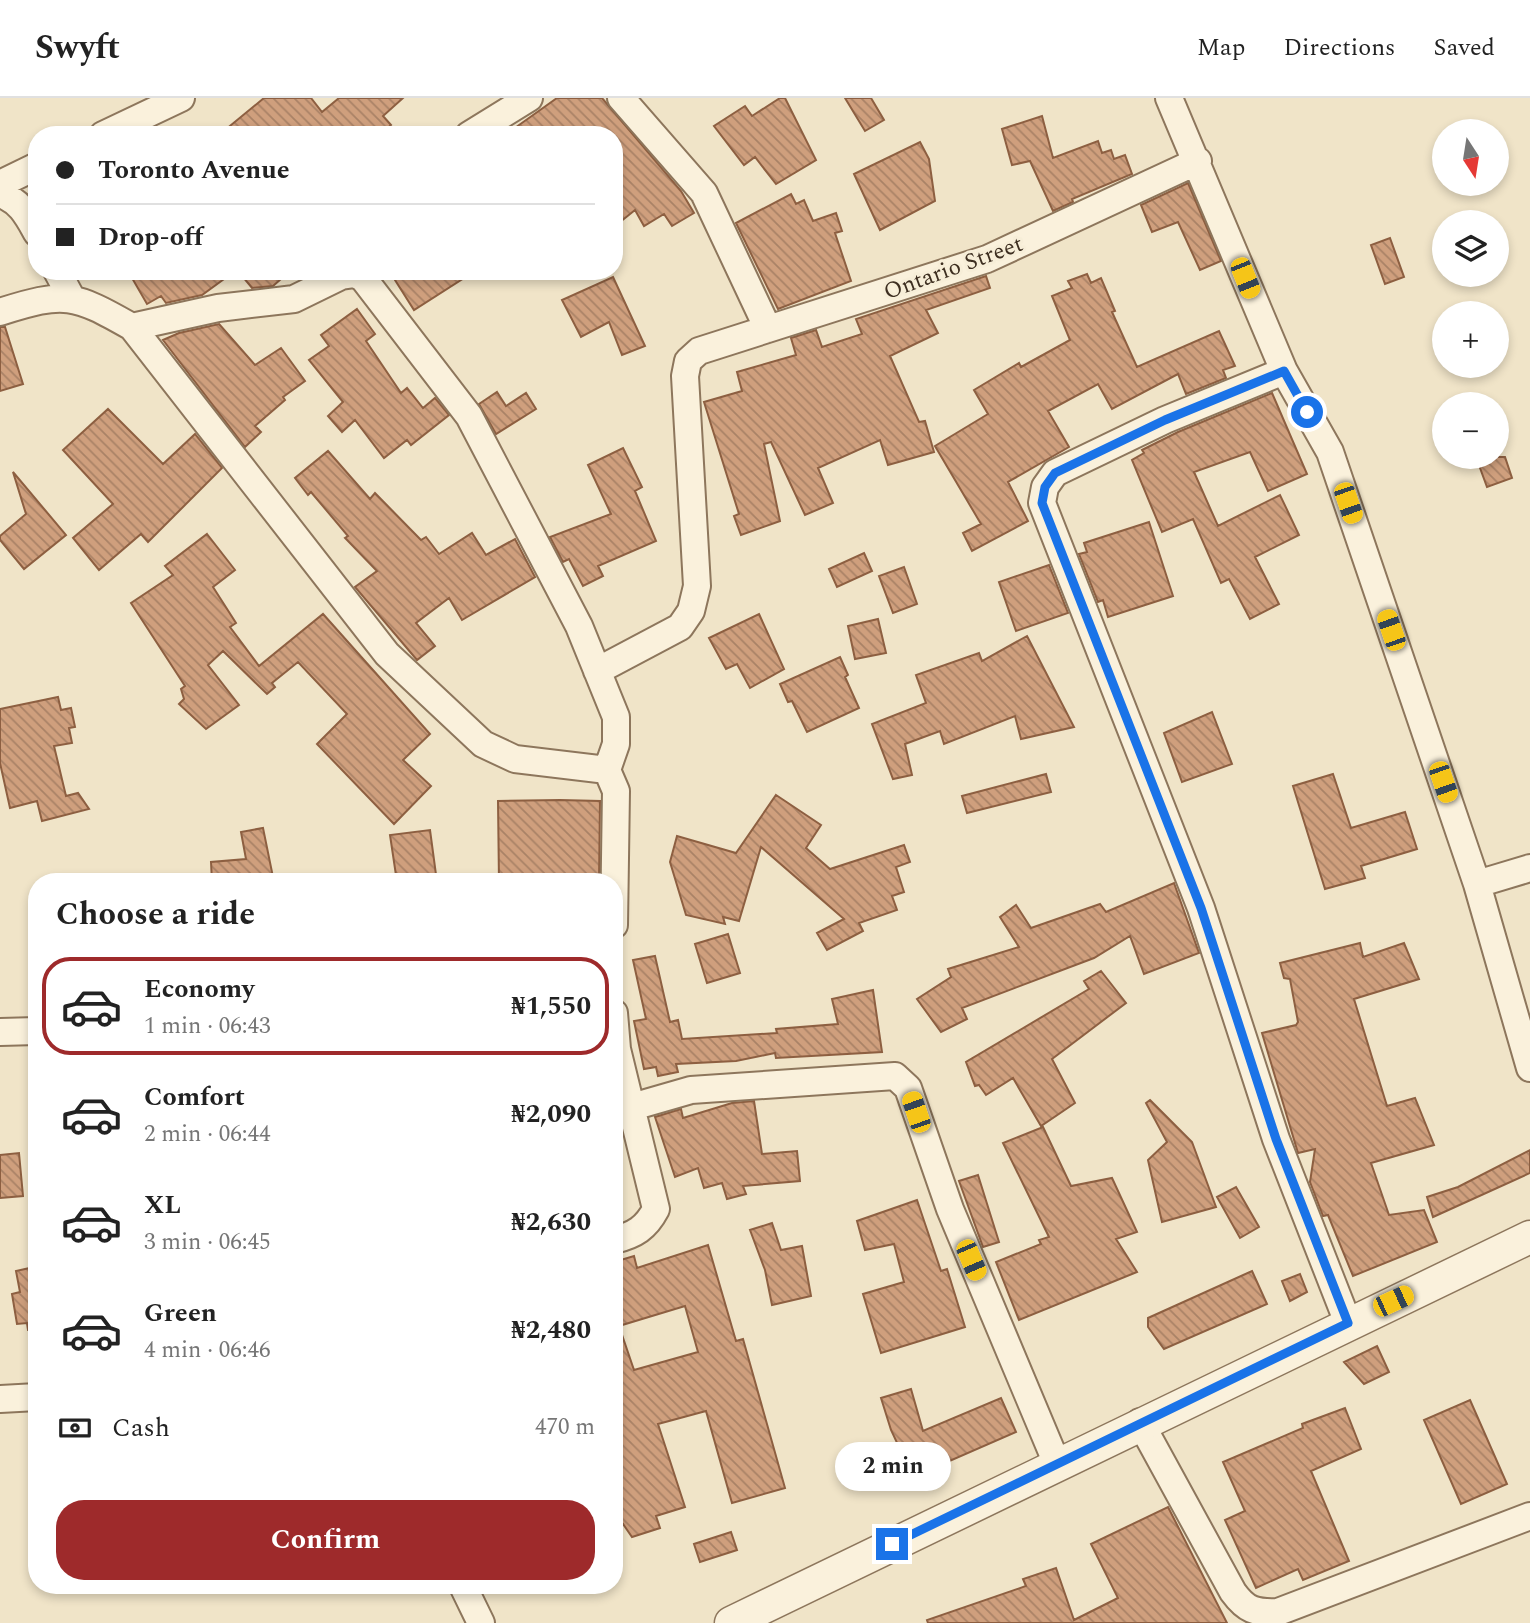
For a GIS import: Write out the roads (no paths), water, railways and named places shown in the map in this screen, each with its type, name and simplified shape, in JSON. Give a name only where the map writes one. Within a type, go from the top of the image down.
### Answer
[{"type":"street","points":[[122,126],[181,98]]},
{"type":"street","points":[[484,126],[529,98]]},
{"type":"street","points":[[621,98],[704,193],[768,329]]},
{"type":"street","points":[[1169,98],[1198,161],[1284,371],[1330,452],[1477,884],[1530,1068]]},
{"type":"street","name":"Ontario Street","points":[[597,671],[680,628],[691,611],[697,586],[685,376],[688,361],[699,351],[987,259],[1198,161]]},
{"type":"street","points":[[0,184],[28,170]]},
{"type":"street","points":[[0,194],[24,209],[28,216]]},
{"type":"street","points":[[62,280],[71,297]]},
{"type":"street","points":[[132,327],[218,308],[294,299],[333,280]]},
{"type":"street","points":[[373,280],[469,416],[579,626],[615,717],[616,744],[607,771],[616,791],[615,873]]},
{"type":"street","points":[[0,312],[40,299],[71,297],[90,303],[132,327],[387,654],[483,744],[515,759],[607,771]]},
{"type":"street","points":[[1284,371],[1165,420],[1055,473],[1045,487],[1042,503],[1201,908],[1276,1139],[1348,1323]]},
{"type":"street","points":[[1477,884],[1530,868]]},
{"type":"street","points":[[0,1032],[28,1031]]},
{"type":"street","points":[[623,1072],[656,1209],[649,1223],[635,1234],[623,1237]]},
{"type":"street","points":[[632,1107],[691,1090],[895,1076],[908,1088],[950,1209],[1057,1464]]},
{"type":"street","points":[[745,1620],[1140,1422],[1530,1237]]},
{"type":"street","points":[[0,1399],[28,1397]]},
{"type":"street","points":[[1140,1422],[1233,1592],[1244,1607],[1258,1613],[1278,1612],[1530,1516]]},
{"type":"street","points":[[467,1594],[481,1623]]}]
